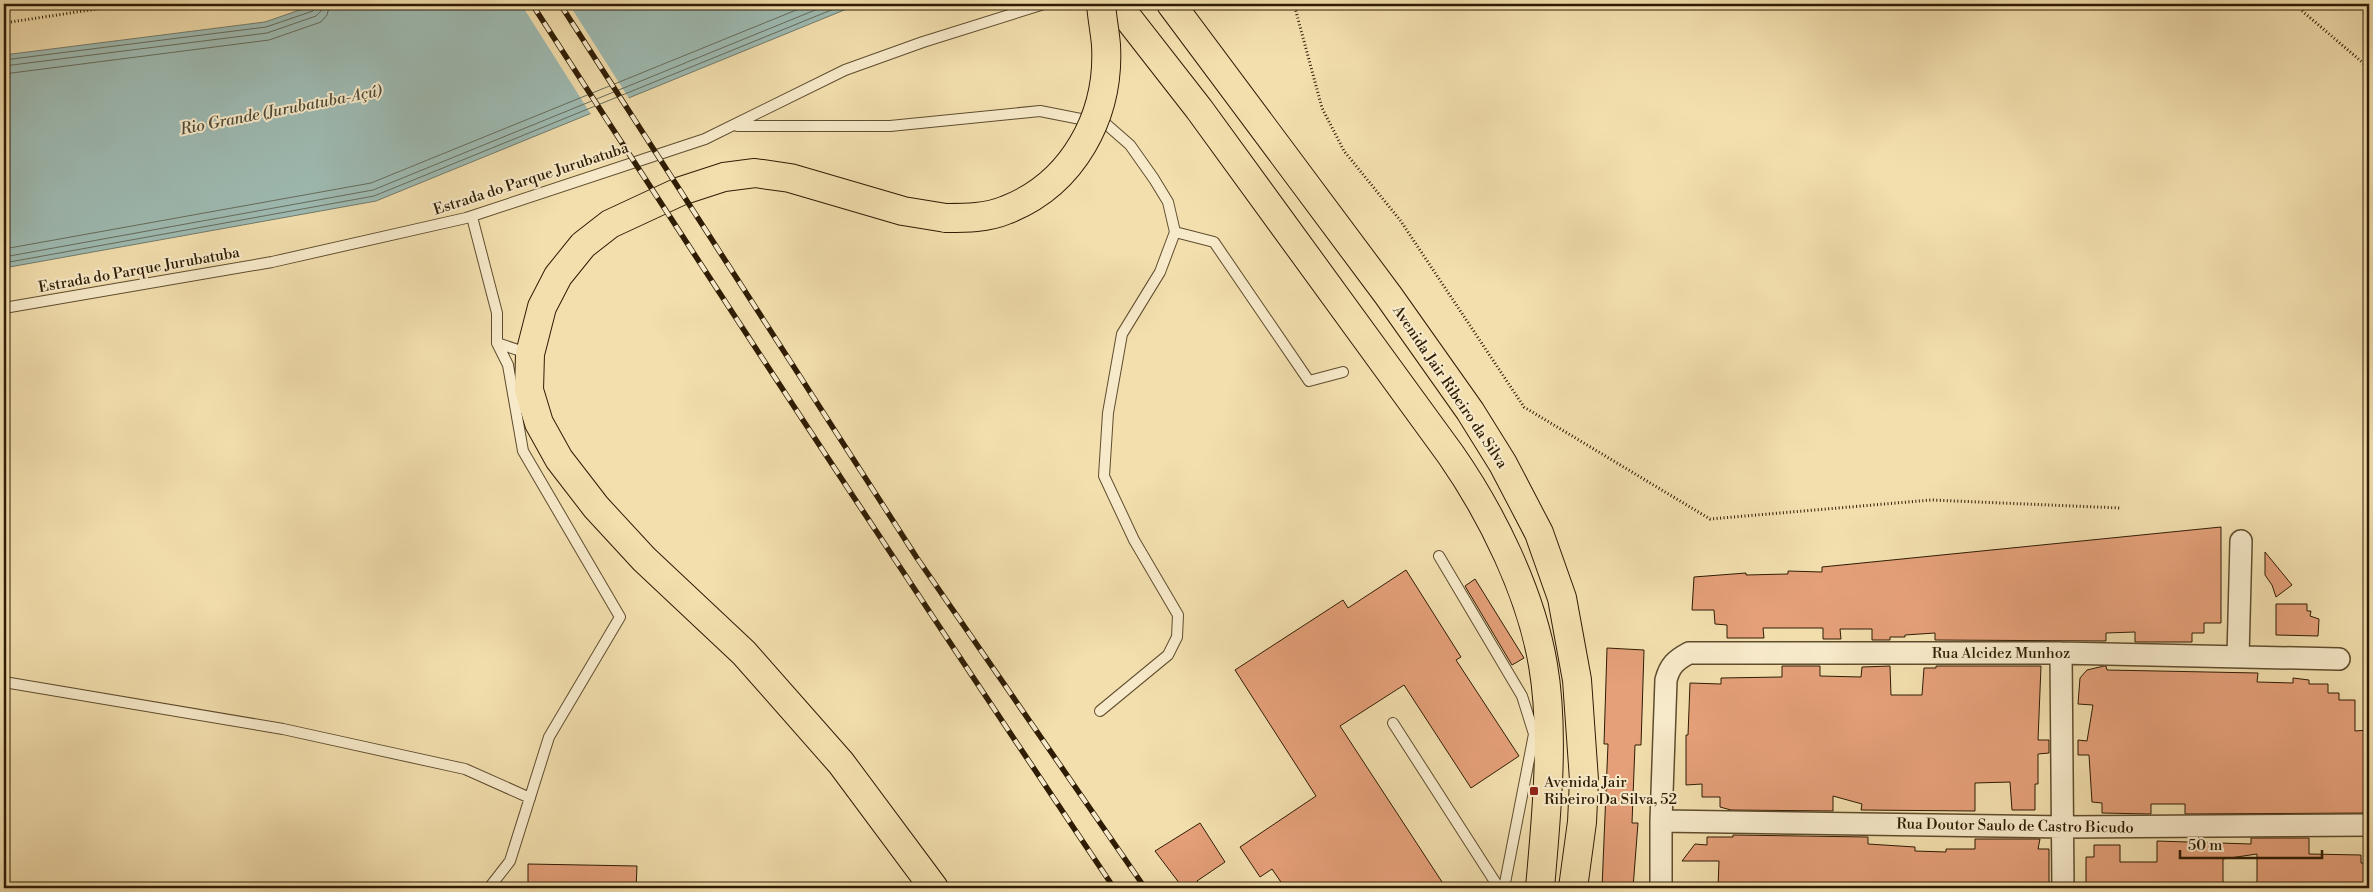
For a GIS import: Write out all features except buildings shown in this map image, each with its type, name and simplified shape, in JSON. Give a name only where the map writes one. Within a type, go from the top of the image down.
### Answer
[{"type":"main road","points":[[934,888],[841,763],[744,653],[644,559],[596,507],[559,459],[539,424],[529,390],[530,354],[542,307],[558,276],[583,245],[610,224],[680,191],[715,180],[755,173],[790,178],[903,211],[946,218],[973,217],[1005,211],[1042,192],[1072,162],[1093,127],[1104,84],[1106,46],[1101,4]]},
{"type":"main road","points":[[1117,4],[1199,109],[1475,490],[1506,549],[1535,629],[1543,665],[1547,701],[1546,819],[1540,888]]},
{"type":"main road","name":"Avenida Jair Ribeiro da Silva","points":[[1172,4],[1388,294],[1470,410],[1503,464],[1539,533],[1562,598],[1577,680],[1584,780],[1582,822],[1573,888]]},
{"type":"main road","points":[[1535,629],[1557,637],[1570,649]]},
{"type":"street","points":[[2238,656],[2241,541]]},
{"type":"street","name":"Rua Alcidez Munhoz","points":[[1661,821],[1666,680],[1669,669],[1676,661],[1689,653],[2062,653],[2339,659]]},
{"type":"street","points":[[2062,653],[2063,888]]},
{"type":"street","points":[[1661,821],[1661,888]]},
{"type":"street","name":"Rua Doutor Saulo de Castro Bicudo","points":[[1661,821],[2064,827],[2369,825]]},
{"type":"lane","name":"Estrada do Parque Jurubatuba","points":[[4,308],[272,262],[472,216],[705,139],[845,70],[922,42],[1044,4]]},
{"type":"lane","points":[[734,126],[890,126],[1040,111],[1106,124],[1130,145],[1154,179],[1168,202],[1175,232],[1160,272],[1122,334],[1108,413],[1104,476],[1134,540],[1178,615],[1177,637],[1168,655],[1100,711]]},
{"type":"lane","points":[[472,216],[497,312],[497,343],[508,365],[523,452],[620,617],[549,737],[510,861],[489,888]]},
{"type":"lane","points":[[1175,232],[1214,242],[1309,380],[1343,372]]},
{"type":"lane","points":[[497,343],[530,354]]},
{"type":"lane","points":[[1439,556],[1522,696],[1534,734],[1504,888]]},
{"type":"lane","points":[[4,682],[302,733],[465,770],[530,798]]},
{"type":"lane","points":[[1393,724],[1499,888]]},
{"type":"path","points":[[4,24],[130,4]]},
{"type":"path","points":[[1294,4],[1322,108],[1344,151],[1400,220],[1524,407],[1710,519],[1931,500],[2120,508]]},
{"type":"path","points":[[2294,4],[2369,68]]},
{"type":"water","name":"Rio Grande (Jurubatuba-Açú)","points":[[317,4],[859,4],[376,201],[4,268],[4,55],[265,22]]},
{"type":"pier","points":[[521,4],[569,4],[630,100],[592,116]]},
{"type":"railway","points":[[532,4],[821,447],[1114,888]]},
{"type":"railway","points":[[560,4],[917,558],[1145,888]]},
{"type":"place","name":"Avenida Jair Ribeiro Da Silva, 52","points":[[1534,791]]}]
